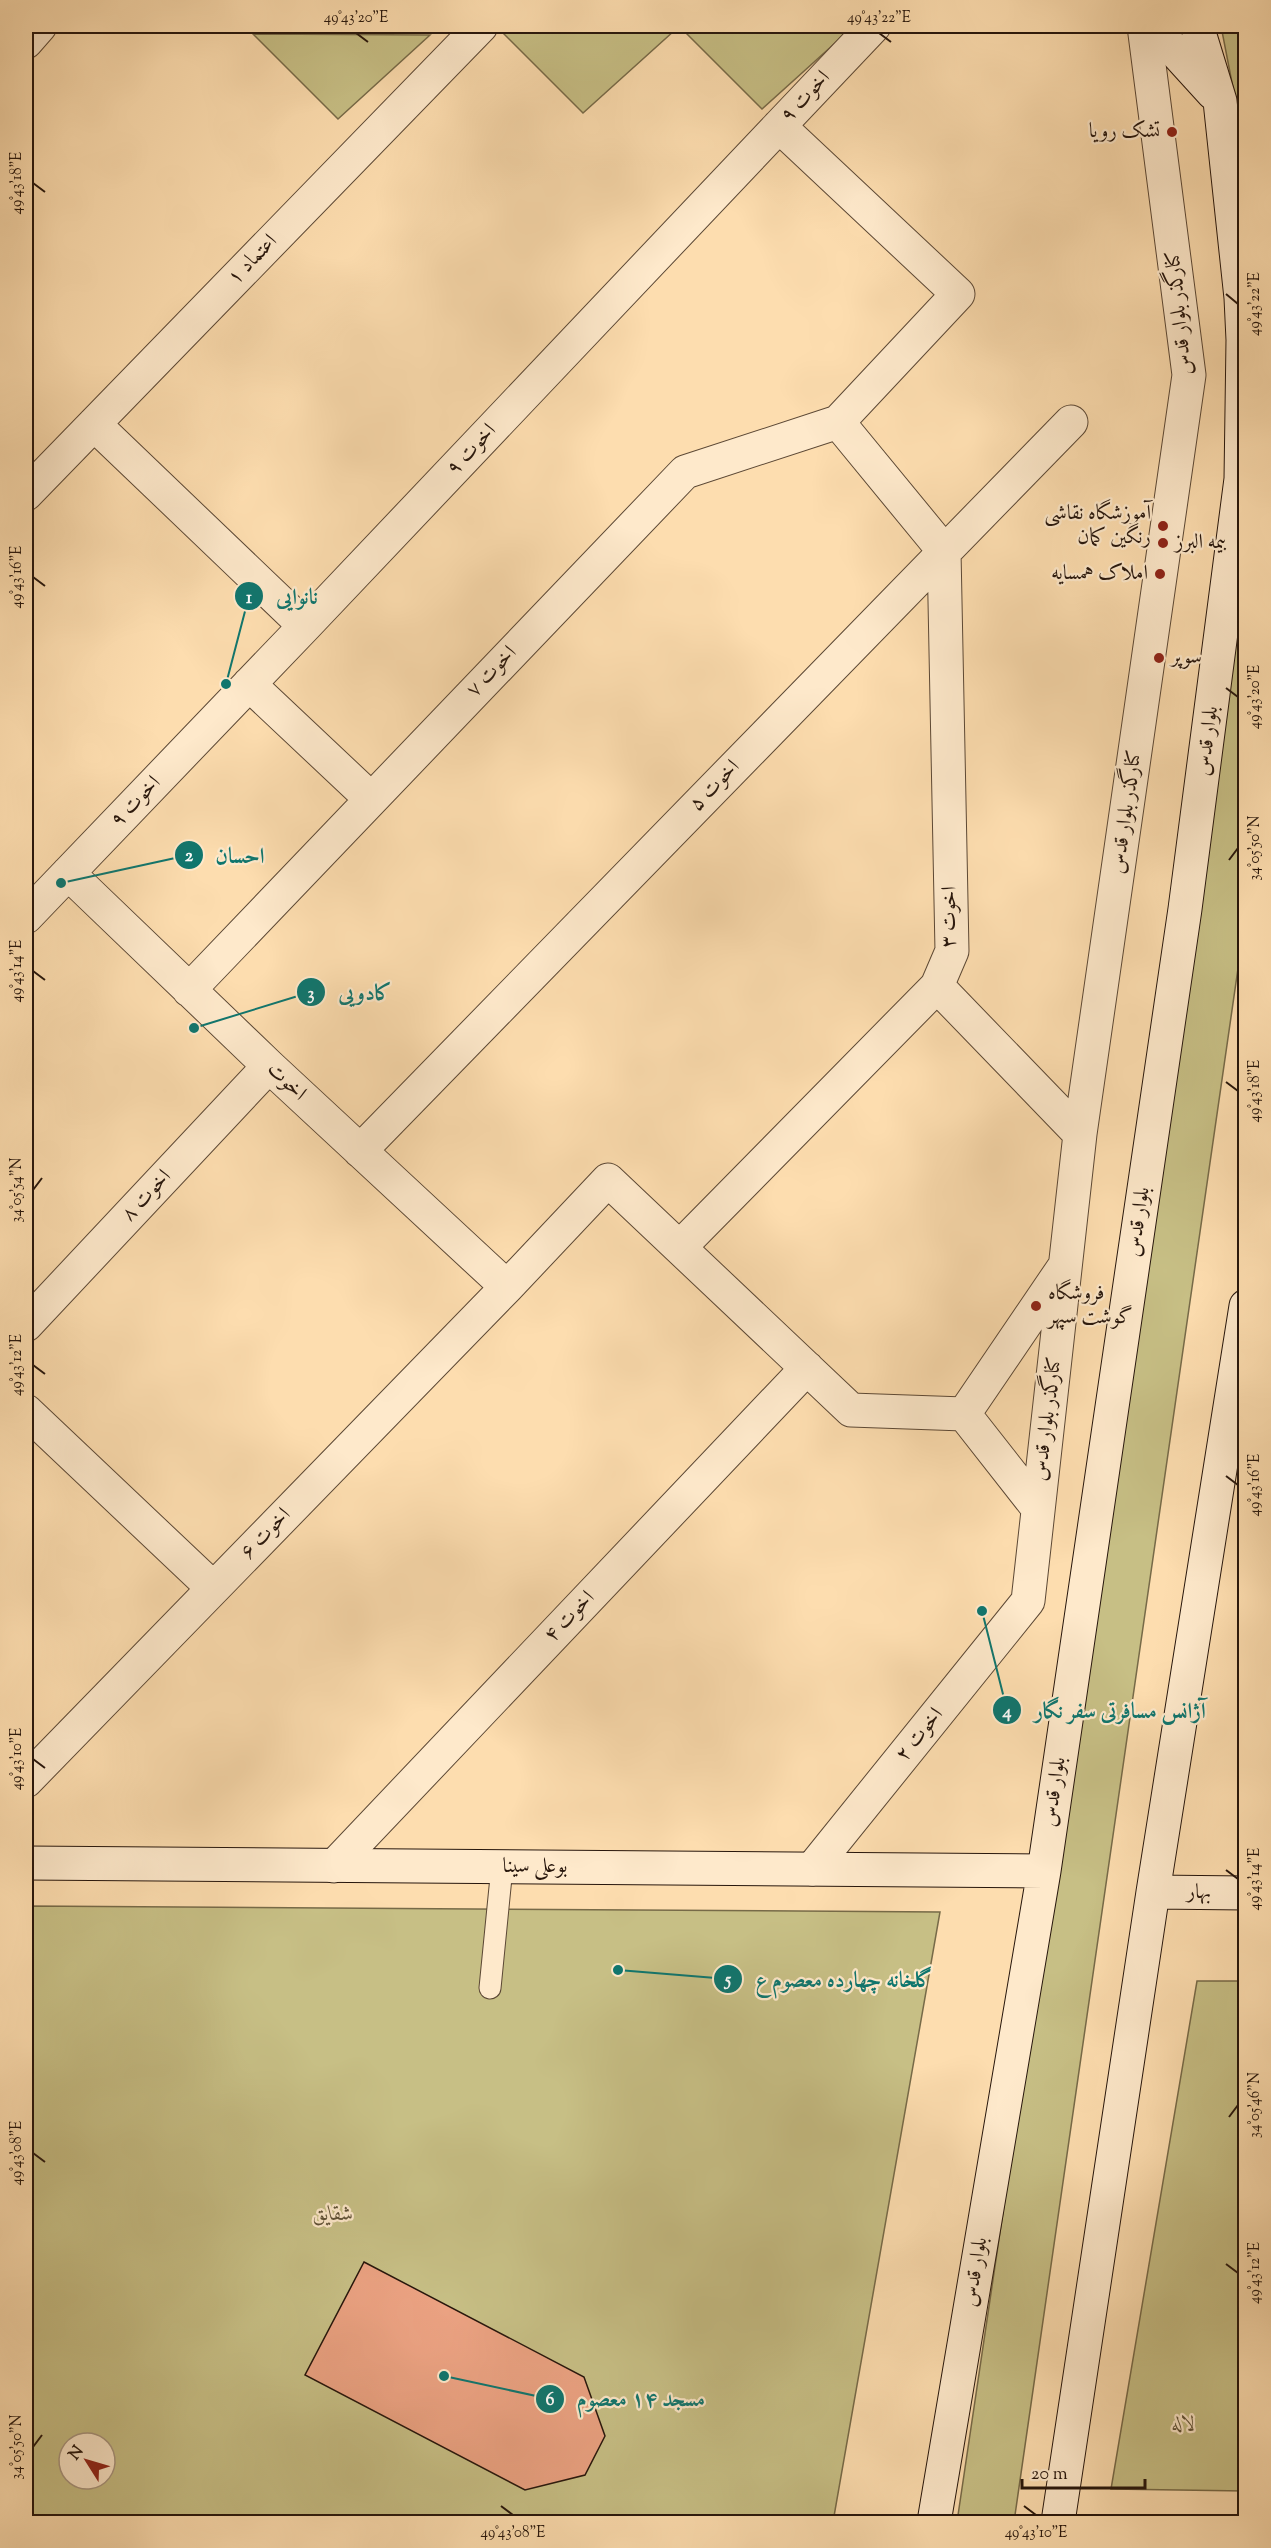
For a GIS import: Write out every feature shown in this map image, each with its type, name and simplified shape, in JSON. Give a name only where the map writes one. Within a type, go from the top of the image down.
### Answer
[{"type":"street","points":[[26,42],[40,26]]},
{"type":"street","name":"اعتماد ۱","points":[[26,494],[481,26]]},
{"type":"street","name":"اخوت ۹","points":[[26,916],[305,626],[874,26]]},
{"type":"street","name":"کنارگذر بلوار قدس","points":[[1028,1600],[1080,1134],[1190,375],[1144,26]]},
{"type":"street","points":[[1152,26],[1220,101]]},
{"type":"street","name":"بلوار قدس","points":[[934,2523],[1044,1871],[1183,921],[1241,479],[1241,298],[1220,101],[1197,26]]},
{"type":"street","points":[[779,126],[958,294],[838,422],[944,550]]},
{"type":"street","name":"اخوت ۷","points":[[189,990],[370,798],[685,471],[838,422]]},
{"type":"street","name":"اخوت ۵","points":[[360,1151],[1071,422]]},
{"type":"street","points":[[94,424],[305,626]]},
{"type":"street","name":"اخوت ۳","points":[[680,1247],[937,986],[952,951],[944,550]]},
{"type":"street","points":[[249,684],[370,798]]},
{"type":"street","name":"اخوت","points":[[68,873],[269,1066],[507,1287]]},
{"type":"street","points":[[937,986],[1080,1134]]},
{"type":"street","name":"اخوت ۸","points":[[26,1325],[269,1066]]},
{"type":"street","name":"اخوت ۶","points":[[26,1781],[507,1287],[608,1180],[680,1247]]},
{"type":"street","points":[[680,1247],[851,1410],[964,1414],[1037,1507]]},
{"type":"street","points":[[964,1414],[1067,1262]]},
{"type":"street","points":[[1058,2523],[1153,1892],[1245,1306]]},
{"type":"street","name":"اخوت ۴","points":[[334,1866],[807,1368]]},
{"type":"street","points":[[26,1411],[213,1588]]},
{"type":"street","name":"اخوت ۲","points":[[812,1869],[1028,1600]]},
{"type":"street","name":"بوعلی سینا","points":[[26,1863],[1044,1871]]},
{"type":"street","name":"بهار","points":[[1153,1892],[1245,1893]]},
{"type":"lane","points":[[490,1988],[502,1867]]},
{"type":"green space","points":[[679,26],[854,26],[762,109]]},
{"type":"green space","points":[[1221,26],[1245,26],[1245,150]]},
{"type":"green space","points":[[498,28],[675,30],[583,113]]},
{"type":"green space","points":[[253,34],[430,35],[338,119]]},
{"type":"green space","points":[[1245,583],[1245,920],[1014,2522],[957,2522]]},
{"type":"green space","name":"شقایق","points":[[26,1906],[940,1912],[833,2522],[26,2522]]},
{"type":"green space","name":"لاله","points":[[1197,1981],[1245,1981],[1245,2491],[1111,2489]]},
{"type":"building","points":[[364,2262],[584,2377],[605,2436],[585,2475],[525,2490],[305,2375]]},
{"type":"place","name":"تشک رویا","points":[[1172,132]]},
{"type":"place","name":"آموزشگاه نقاشی رنگین کمان","points":[[1163,526]]},
{"type":"place","name":"بیمه البرز","points":[[1163,543]]},
{"type":"place","name":"املاک همسایه","points":[[1160,574]]},
{"type":"place","name":"سوپر","points":[[1159,658]]},
{"type":"place","name":"نانوایی","points":[[226,684]]},
{"type":"place","name":"احسان","points":[[61,883]]},
{"type":"place","name":"کادویی","points":[[194,1028]]},
{"type":"place","name":"فروشگاه گوشت سپهر","points":[[1036,1306]]},
{"type":"place","name":"آژانس مسافرتی سفر نگار","points":[[982,1611]]},
{"type":"place","name":"گلخانه چهارده معصوم ع","points":[[618,1970]]},
{"type":"place","name":"مسجد ۱۴ معصوم","points":[[444,2376]]}]
